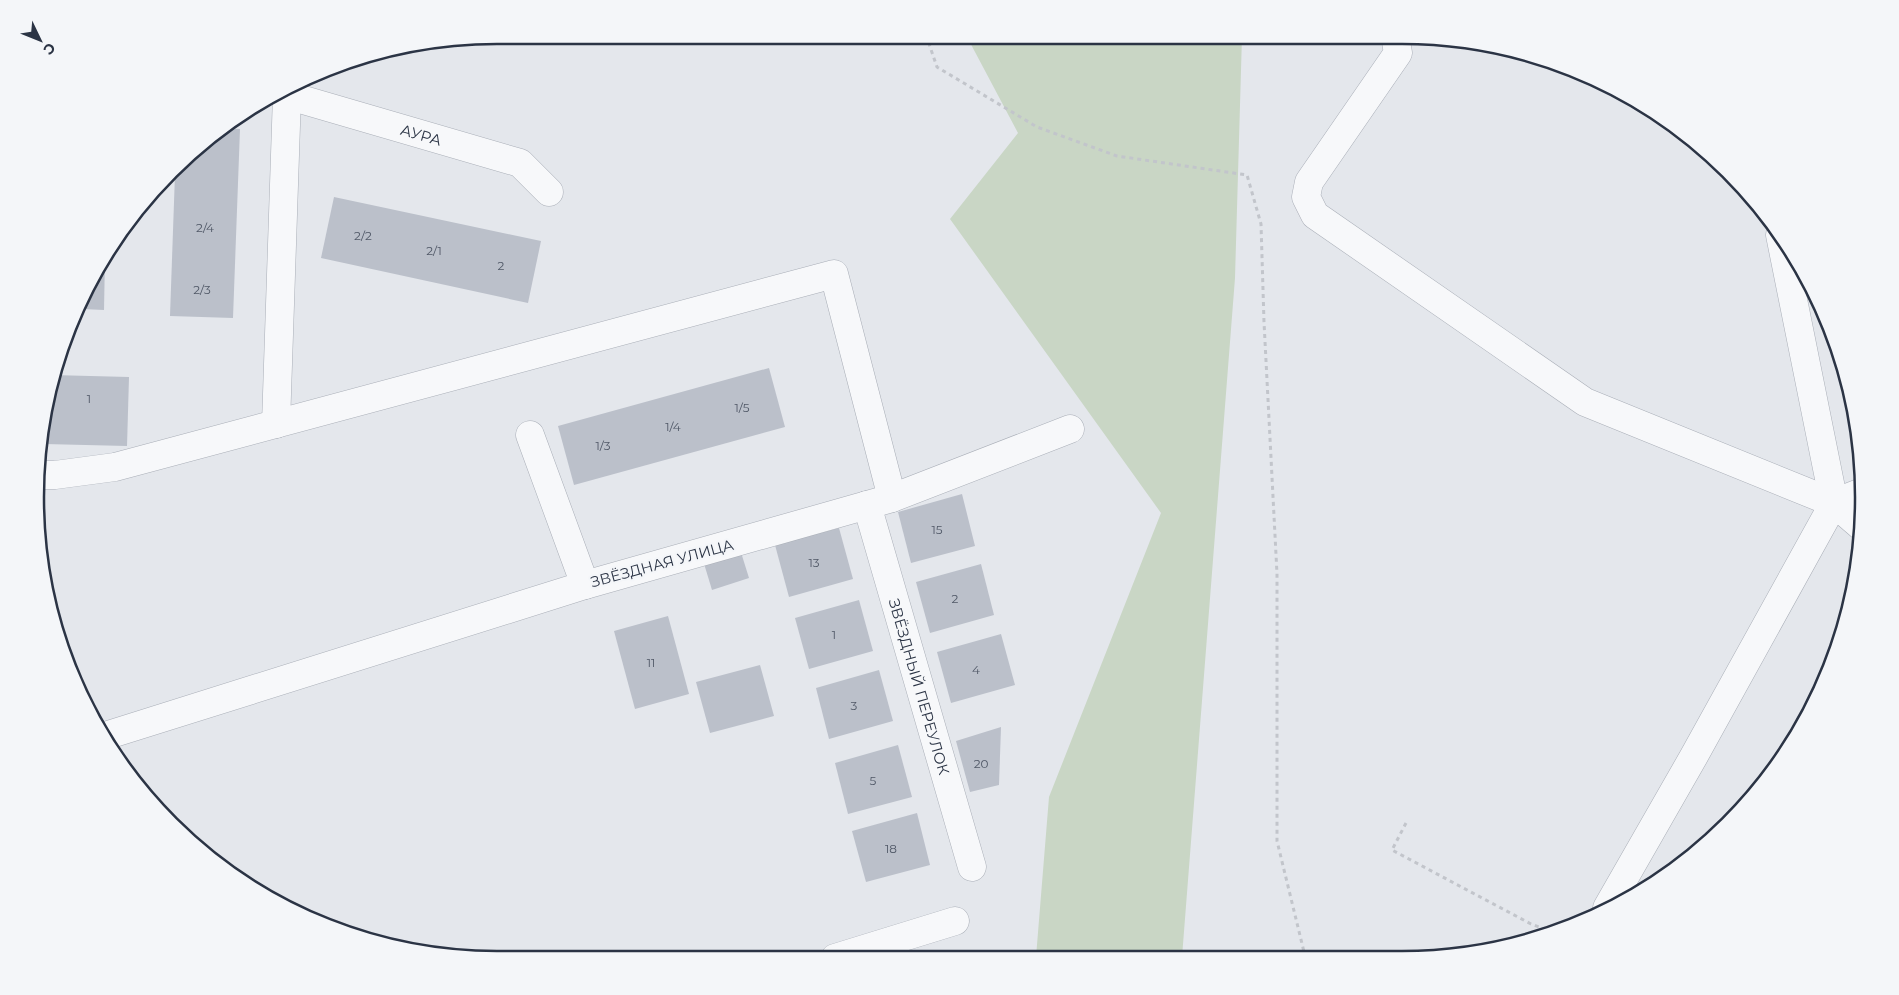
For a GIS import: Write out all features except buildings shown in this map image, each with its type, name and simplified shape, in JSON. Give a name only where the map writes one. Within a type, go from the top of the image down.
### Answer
[{"type":"street","points":[[1399,44],[1309,182],[1306,197],[1315,215],[1585,402],[1834,503],[1854,520]]},
{"type":"street","name":"АУРА","points":[[288,96],[520,162],[549,192]]},
{"type":"street","points":[[45,475],[115,466],[276,424],[285,97]]},
{"type":"street","points":[[1784,253],[1834,503]]},
{"type":"street","name":"ЗВЁЗДНЫЙ ПЕРЕУЛОК","points":[[276,424],[834,274],[882,493],[972,867]]},
{"type":"street","name":"ЗВЁЗДНАЯ УЛИЦА","points":[[530,435],[585,585],[882,493],[1070,429]]},
{"type":"street","points":[[1613,898],[1694,756],[1834,503],[1855,495]]},
{"type":"street","points":[[111,734],[585,585]]},
{"type":"street","points":[[858,951],[955,921]]},
{"type":"path","points":[[929,44],[937,67],[1037,128],[1117,156],[1247,175],[1261,224],[1277,574],[1277,841],[1304,951]]},
{"type":"path","points":[[1406,823],[1392,850],[1543,928]]},
{"type":"green space","points":[[971,44],[1242,44],[1235,278],[1182,951],[1036,951],[1049,797],[1161,513],[950,219],[1018,133]]}]
